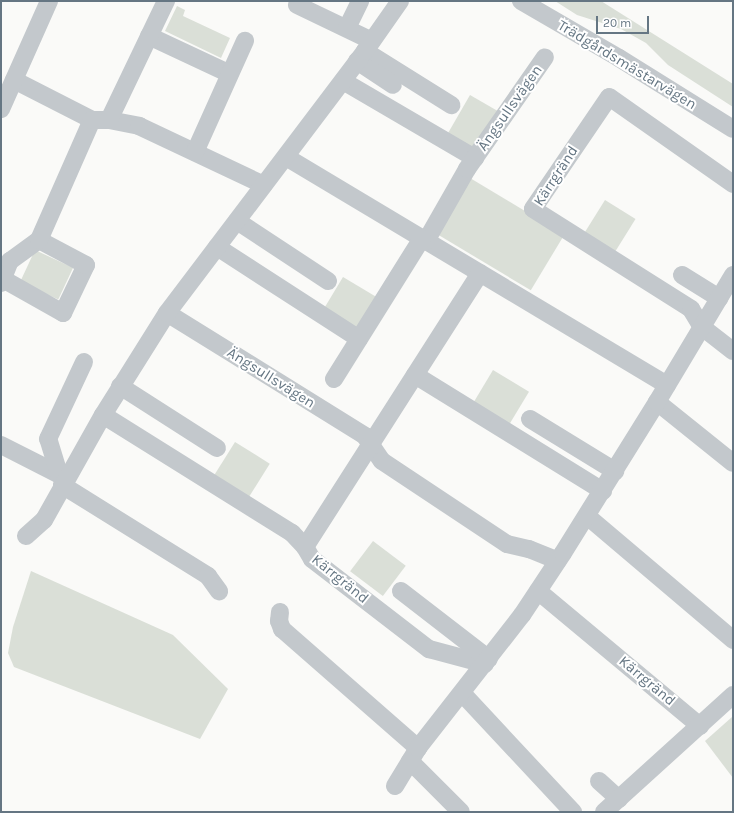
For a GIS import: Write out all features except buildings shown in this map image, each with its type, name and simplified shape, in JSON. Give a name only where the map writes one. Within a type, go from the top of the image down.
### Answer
[{"type":"street","points":[[1,109],[49,1]]},
{"type":"street","points":[[39,240],[86,265],[63,313],[2,281],[5,259],[39,240],[101,120],[149,36],[166,1]]},
{"type":"street","points":[[347,28],[360,1]]},
{"type":"street","points":[[26,536],[44,520],[63,479],[167,313],[343,81],[400,1]]},
{"type":"street","name":"Trädgårdsmästarvägen","points":[[521,1],[619,58],[733,129]]},
{"type":"street","points":[[297,5],[347,28],[365,51],[397,79],[451,105]]},
{"type":"street","points":[[149,36],[230,74]]},
{"type":"street","points":[[195,152],[245,41]]},
{"type":"street","name":"Ängsullsvägen","points":[[334,379],[475,158],[544,58]]},
{"type":"street","points":[[14,80],[101,120],[140,126],[264,185]]},
{"type":"street","name":"Ängsullsvägen","points":[[343,81],[475,158]]},
{"type":"street","name":"Kärrgränd","points":[[733,184],[609,97],[532,209],[692,309],[702,327],[733,351]]},
{"type":"street","points":[[286,157],[667,385]]},
{"type":"street","points":[[234,226],[273,253],[328,281]]},
{"type":"street","points":[[218,247],[359,339]]},
{"type":"street","points":[[395,786],[414,755],[490,658],[558,561],[603,491],[726,287],[685,270]]},
{"type":"street","name":"Kärrgränd","points":[[480,273],[305,547],[312,559],[430,649],[490,658]]},
{"type":"street","name":"Ängsullsvägen","points":[[167,313],[365,436],[372,444]]},
{"type":"street","points":[[63,479],[48,439],[84,362]]},
{"type":"street","points":[[416,375],[603,491]]},
{"type":"street","points":[[118,391],[160,419],[217,448]]},
{"type":"street","points":[[657,402],[733,463]]},
{"type":"street","points":[[103,415],[292,533],[305,547]]},
{"type":"street","points":[[530,419],[617,467]]},
{"type":"street","points":[[372,444],[382,461],[507,544],[529,549],[558,561]]},
{"type":"street","points":[[1,445],[63,479],[208,576],[219,591]]},
{"type":"street","points":[[587,516],[733,640]]},
{"type":"street","points":[[401,591],[452,623],[490,658]]},
{"type":"street","name":"Kärrgränd","points":[[538,591],[700,726]]},
{"type":"street","points":[[280,612],[279,621],[282,629],[414,755],[461,812]]},
{"type":"street","points":[[462,693],[573,812]]},
{"type":"street","points":[[604,812],[733,695]]},
{"type":"street","points":[[599,781],[619,799]]},
{"type":"shaded area","points":[[555,1],[601,1],[733,84],[733,107],[668,65],[646,43],[621,29],[577,15]]},
{"type":"shaded area","points":[[177,6],[185,10],[183,16],[230,38],[221,58],[165,31]]},
{"type":"shaded area","points":[[470,95],[499,112],[477,151],[448,134]]},
{"type":"shaded area","points":[[470,178],[564,235],[531,290],[437,234]]},
{"type":"shaded area","points":[[605,200],[636,219],[615,251],[585,232]]},
{"type":"shaded area","points":[[35,250],[73,268],[58,299],[20,282]]},
{"type":"shaded area","points":[[343,277],[378,298],[359,331],[323,310]]},
{"type":"shaded area","points":[[493,370],[529,392],[509,425],[473,403]]},
{"type":"shaded area","points":[[235,442],[270,464],[249,497],[214,475]]},
{"type":"shaded area","points":[[373,541],[406,566],[383,596],[350,571]]},
{"type":"shaded area","points":[[31,571],[173,635],[228,689],[200,739],[14,667],[8,653],[13,627]]},
{"type":"shaded area","points":[[732,717],[733,718],[733,778],[705,741]]}]
